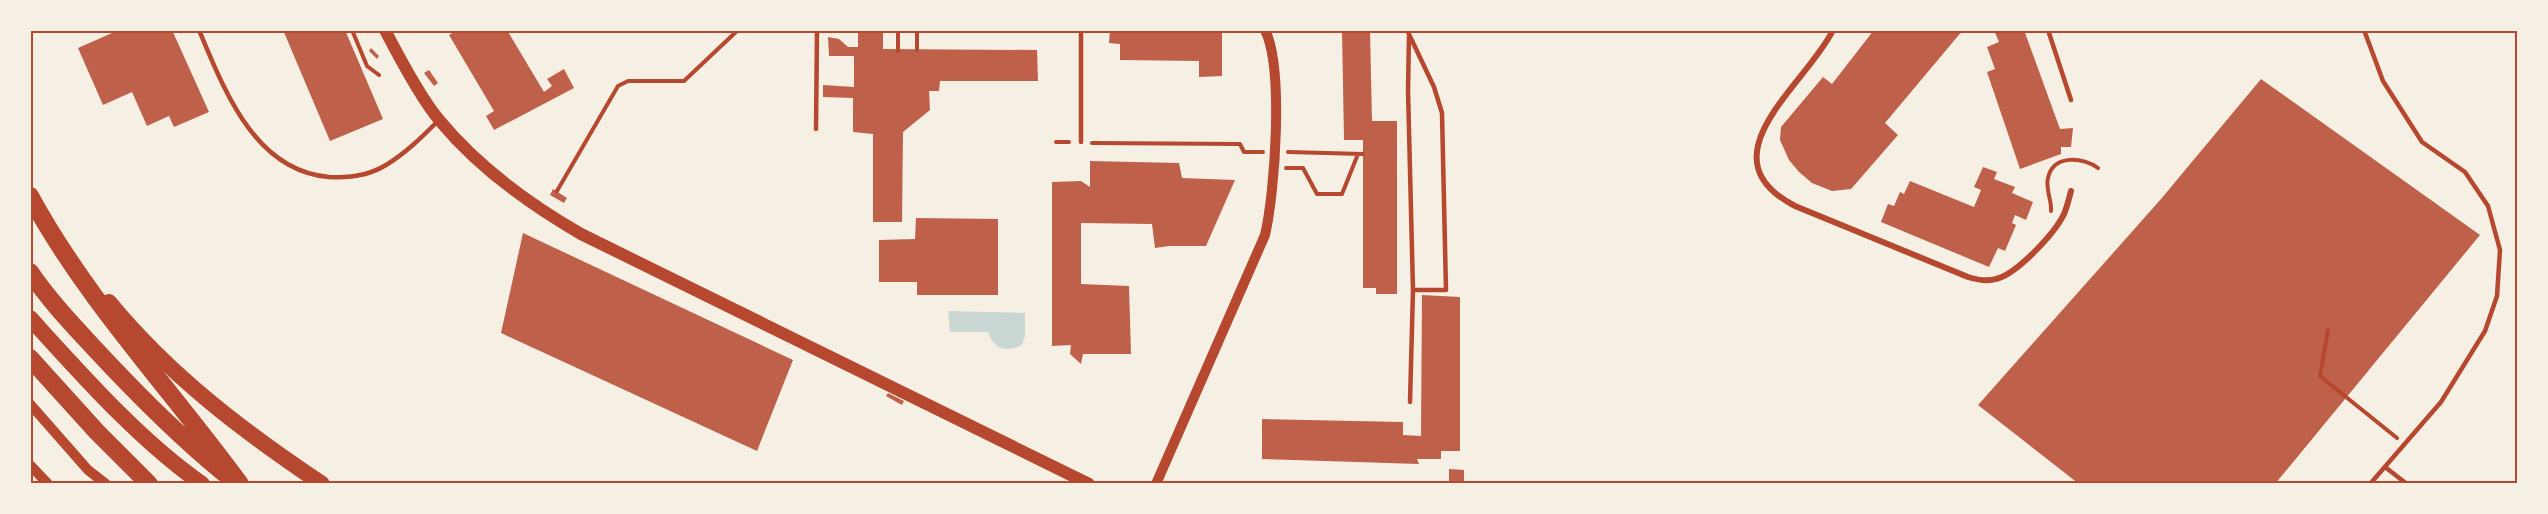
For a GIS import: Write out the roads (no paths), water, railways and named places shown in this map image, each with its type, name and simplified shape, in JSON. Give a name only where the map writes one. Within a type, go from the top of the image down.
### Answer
[{"type":"highway","points":[[30,198],[61,249],[108,315],[199,428],[239,484]]},
{"type":"highway","points":[[30,198],[66,249],[127,324],[188,384],[256,440],[322,484]]},
{"type":"highway","points":[[30,272],[45,296],[125,382],[184,441],[239,484]]},
{"type":"highway","points":[[30,318],[123,416],[201,484]]},
{"type":"highway","points":[[30,358],[97,432],[149,484]]},
{"type":"main road","points":[[385,30],[439,120],[476,160],[538,208],[581,234],[1089,484]]},
{"type":"street","points":[[1156,484],[1265,236],[1271,197],[1275,129],[1274,56],[1265,30]]},
{"type":"street","points":[[1833,30],[1819,54],[1771,115],[1760,135],[1757,154],[1761,173],[1779,197],[1795,206],[1968,278],[1986,281],[2004,277],[2021,265],[2059,223],[2065,213],[2070,191]]},
{"type":"street","points":[[30,404],[88,470],[106,484]]},
{"type":"street","points":[[30,465],[48,484]]},
{"type":"lane","points":[[199,30],[224,88],[254,133],[280,160],[305,172],[338,178],[372,172],[386,166],[402,154],[439,120]]},
{"type":"lane","points":[[816,129],[817,30]]},
{"type":"lane","points":[[1081,30],[1081,142]]},
{"type":"lane","points":[[1407,30],[1434,87],[1442,113],[1446,290],[1413,290]]},
{"type":"lane","points":[[2048,30],[2071,100]]},
{"type":"lane","points":[[2364,30],[2383,81],[2422,142],[2465,172],[2488,206],[2500,250],[2497,296],[2485,332],[2441,402],[2370,484]]},
{"type":"lane","points":[[1409,36],[1408,90],[1413,290],[1410,402]]},
{"type":"lane","points":[[2385,467],[2407,484]]}]
